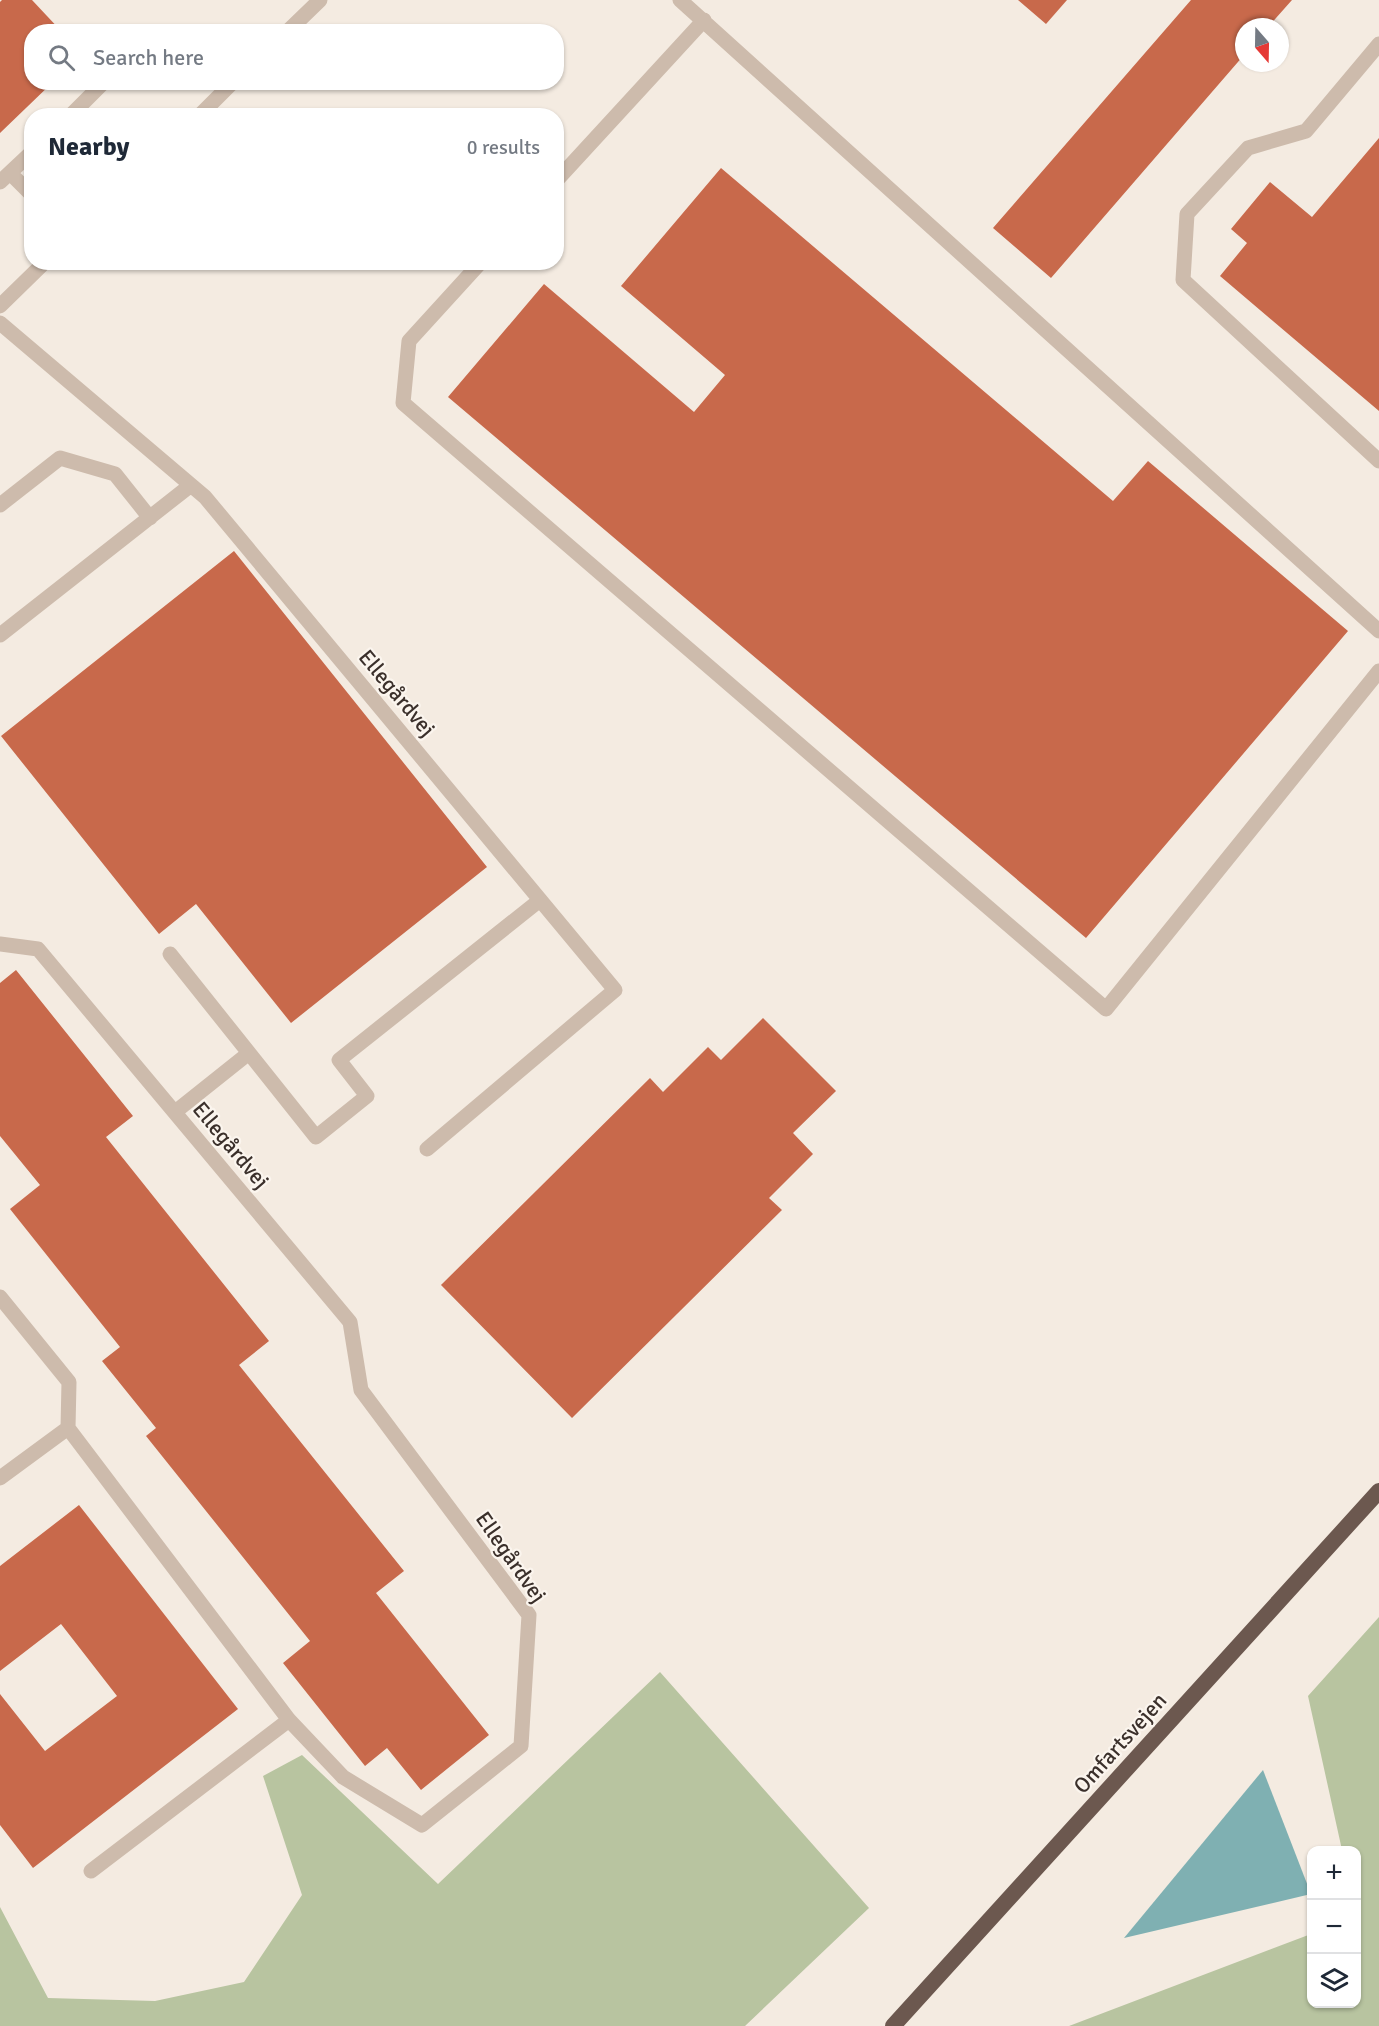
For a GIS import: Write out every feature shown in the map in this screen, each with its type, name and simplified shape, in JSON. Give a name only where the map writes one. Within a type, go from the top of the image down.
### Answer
[{"type":"highway","name":"Omfartsvejen","points":[[893,2026],[1379,1491]]},
{"type":"street","points":[[295,24],[320,0]]},
{"type":"street","points":[[680,0],[1379,631]]},
{"type":"street","points":[[564,172],[704,20]]},
{"type":"street","points":[[1379,44],[1306,131],[1248,148],[1187,214],[1183,280],[1379,461]]},
{"type":"street","points":[[78,108],[96,90]]},
{"type":"street","points":[[207,108],[225,90]]},
{"type":"street","points":[[24,160],[5,178],[24,190]]},
{"type":"street","points":[[0,306],[37,270]]},
{"type":"street","points":[[474,270],[409,341],[403,403],[1106,1009],[1379,671]]},
{"type":"street","name":"Ellegårdvej","points":[[0,323],[205,497],[615,990],[427,1149]]},
{"type":"street","points":[[0,505],[60,458],[115,474],[150,518]]},
{"type":"street","points":[[0,635],[191,485]]},
{"type":"street","points":[[170,954],[316,1137],[367,1096],[339,1060],[540,900]]},
{"type":"street","name":"Ellegårdvej","points":[[0,944],[38,949],[350,1322],[361,1390],[529,1615],[521,1746],[422,1825],[343,1777],[289,1720],[68,1428]]},
{"type":"street","points":[[175,1112],[249,1053]]},
{"type":"street","points":[[0,1297],[69,1382],[68,1428],[0,1478]]},
{"type":"street","points":[[91,1871],[289,1720]]},
{"type":"green space","points":[[1379,1617],[1379,2026],[1069,2026],[1307,1936],[1307,2008],[1361,2008],[1361,1846],[1341,1846],[1308,1696]]},
{"type":"green space","points":[[660,1672],[869,1908],[745,2026],[0,2026],[0,1907],[48,1998],[155,2001],[244,1982],[302,1895],[263,1776],[302,1755],[438,1884]]},
{"type":"water","points":[[1263,1770],[1307,1884],[1307,1895],[1124,1938]]},
{"type":"building","points":[[2,0],[32,0],[54,24],[24,24],[24,90],[45,90],[0,133],[0,2]]},
{"type":"building","points":[[1018,0],[1067,0],[1046,24]]},
{"type":"building","points":[[1191,0],[1292,0],[1276,18],[1235,18],[1235,65],[1051,278],[993,228]]},
{"type":"building","points":[[1379,138],[1379,411],[1220,276],[1247,243],[1231,229],[1270,182],[1312,217]]},
{"type":"building","points":[[721,168],[1113,501],[1148,461],[1348,631],[1086,938],[448,397],[544,284],[694,412],[725,375],[621,286]]},
{"type":"building","points":[[234,551],[487,867],[291,1023],[196,904],[159,934],[1,736]]},
{"type":"building","points":[[16,970],[133,1116],[106,1137],[269,1341],[239,1365],[404,1571],[376,1593],[489,1735],[421,1790],[387,1748],[365,1766],[283,1663],[310,1641],[146,1436],[156,1428],[102,1361],[120,1347],[10,1209],[40,1185],[0,1136],[0,983]]},
{"type":"building","points":[[763,1018],[836,1091],[793,1133],[813,1154],[769,1198],[782,1210],[572,1418],[441,1285],[650,1078],[663,1092],[708,1047],[721,1060]]},
{"type":"building","points":[[79,1505],[238,1709],[33,1868],[0,1825],[0,1694],[45,1751],[117,1696],[61,1624],[0,1671],[0,1566]]}]
